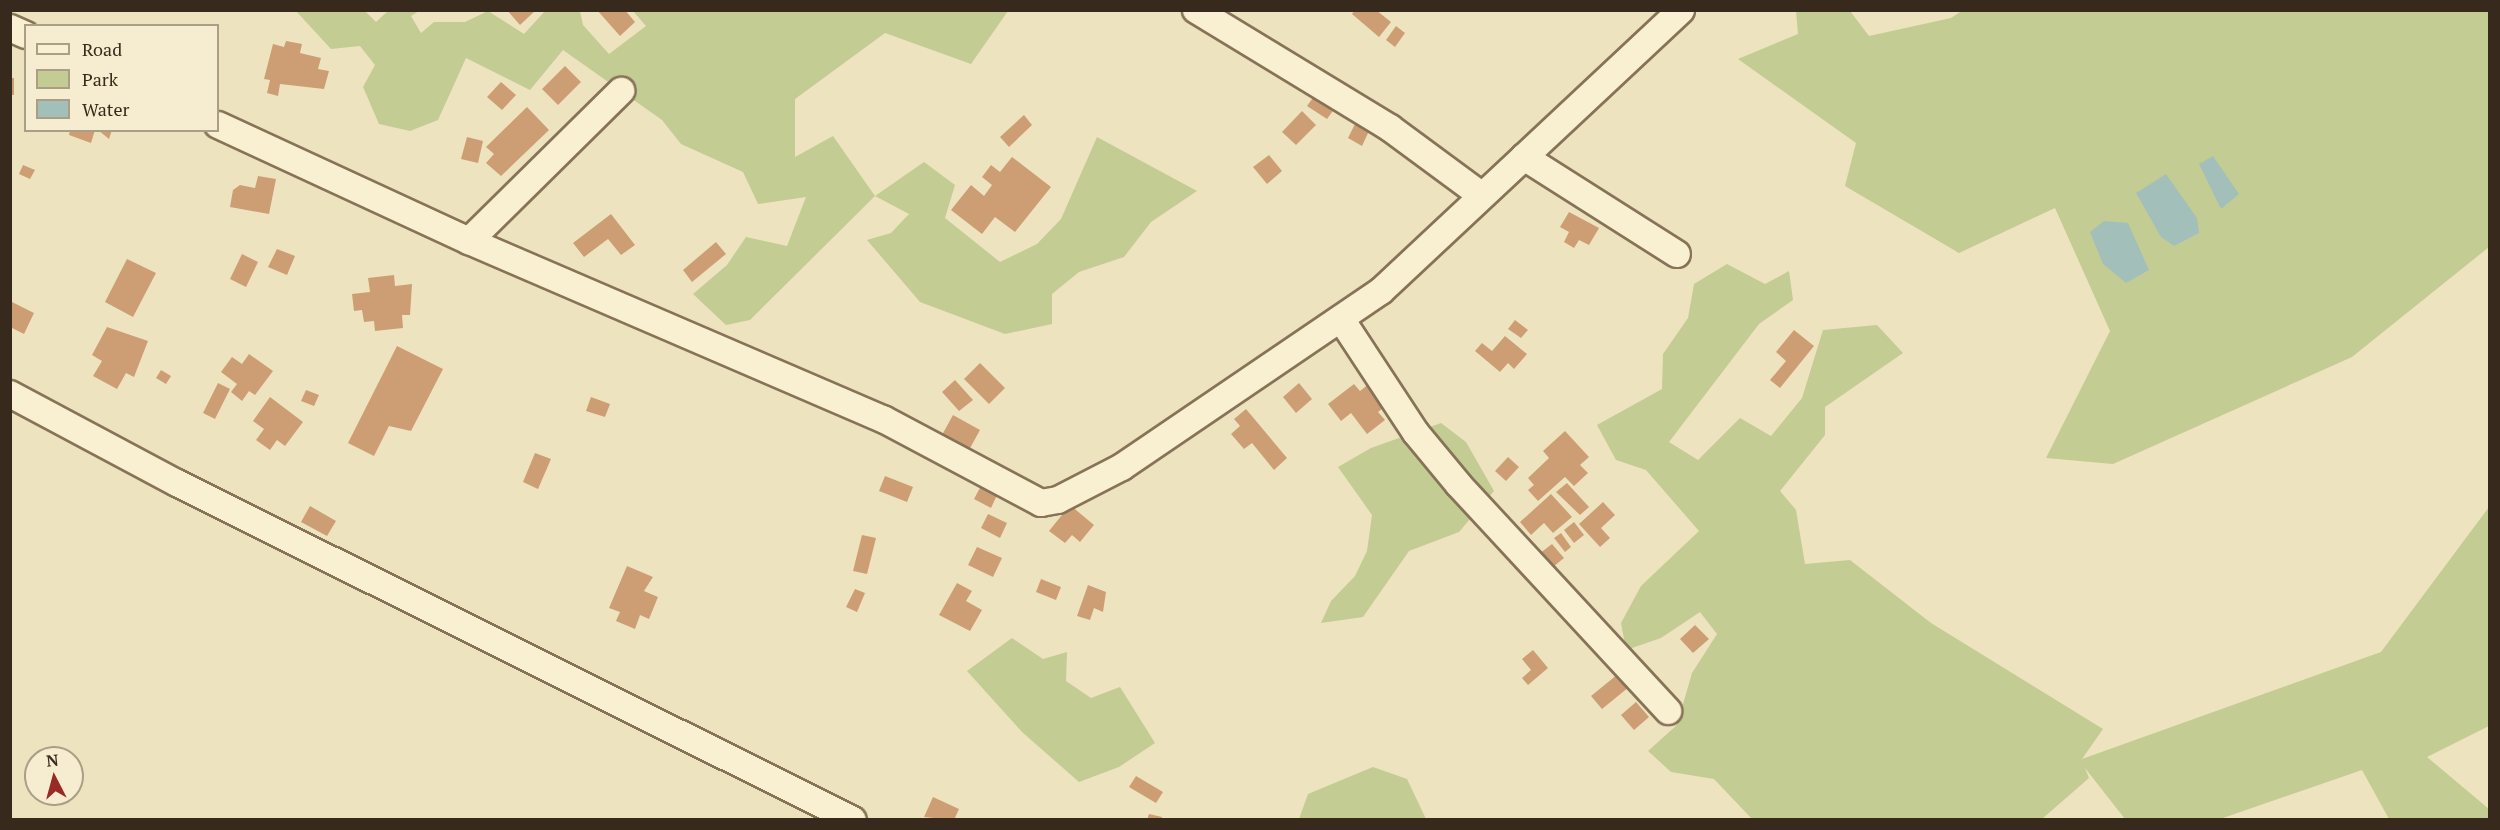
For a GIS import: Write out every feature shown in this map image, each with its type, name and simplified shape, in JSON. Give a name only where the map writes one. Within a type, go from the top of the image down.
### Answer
[{"type":"street","points":[[1196,10],[1390,128],[1480,195]]},
{"type":"street","points":[[219,125],[469,241],[883,419],[1041,503],[1058,500],[1122,467],[1381,291],[1480,195],[1524,157],[1681,10]]},
{"type":"street","points":[[10,28],[24,34]]},
{"type":"street","points":[[469,241],[621,91]]},
{"type":"street","points":[[1524,157],[1677,254]]},
{"type":"street","points":[[1341,319],[1416,432],[1460,485],[1668,711]]},
{"type":"street","points":[[10,394],[177,483],[853,819]]},
{"type":"green space","points":[[1963,10],[2489,11],[2489,247],[2352,357],[2113,464],[2046,458],[2110,331],[2055,208],[1959,253],[1845,186],[1856,143],[1738,59],[1798,34],[1796,11],[1850,11],[1869,36],[1951,18]]},
{"type":"green space","points":[[296,11],[365,11],[376,22],[388,11],[419,11],[411,16],[421,33],[434,22],[465,22],[488,11],[524,34],[545,11],[580,11],[583,25],[609,54],[646,26],[633,11],[1008,11],[971,64],[885,33],[795,99],[795,157],[833,136],[875,196],[750,320],[726,325],[693,294],[727,265],[746,237],[787,246],[806,197],[758,204],[743,172],[681,144],[662,120],[563,50],[530,90],[466,58],[438,120],[410,131],[379,124],[363,87],[375,65],[360,46],[331,49]]},
{"type":"green space","points":[[1097,137],[1197,191],[1151,222],[1124,257],[1079,272],[1052,294],[1052,324],[1005,334],[920,302],[867,240],[891,233],[909,214],[875,196],[924,162],[955,185],[945,218],[1000,262],[1037,244],[1061,219]]},
{"type":"green space","points":[[1727,264],[1765,284],[1789,271],[1793,300],[1759,324],[1669,442],[1698,460],[1740,418],[1771,436],[1802,398],[1823,330],[1877,325],[1903,353],[1825,407],[1825,435],[1780,491],[1796,510],[1805,564],[1850,560],[1931,623],[2103,729],[2082,759],[2381,652],[2489,507],[2489,726],[2427,757],[2489,809],[2489,819],[2389,819],[2362,770],[2220,819],[2125,819],[2085,768],[2089,778],[2042,819],[1752,819],[1714,779],[1671,772],[1648,751],[1677,725],[1692,673],[1717,634],[1700,612],[1661,638],[1626,650],[1621,623],[1641,586],[1699,531],[1646,470],[1616,460],[1597,425],[1662,389],[1663,354],[1688,318],[1694,284]]},
{"type":"green space","points":[[1441,423],[1466,442],[1494,491],[1459,532],[1409,551],[1363,617],[1321,623],[1331,601],[1355,576],[1367,551],[1372,515],[1338,467],[1371,448]]},
{"type":"green space","points":[[1012,638],[1043,659],[1067,652],[1066,681],[1091,698],[1120,687],[1155,743],[1119,767],[1079,782],[1022,732],[967,671]]},
{"type":"green space","points":[[1373,767],[1407,779],[1426,819],[1299,819],[1308,794]]},
{"type":"water","points":[[2213,156],[2239,194],[2221,209],[2199,164]]},
{"type":"water","points":[[2166,174],[2197,218],[2199,233],[2174,246],[2161,237],[2136,193]]},
{"type":"water","points":[[2104,221],[2128,223],[2149,270],[2126,283],[2103,264],[2090,232]]},
{"type":"building","points":[[507,10],[536,10],[520,25]]},
{"type":"building","points":[[597,10],[625,10],[635,22],[620,36]]},
{"type":"building","points":[[1355,10],[1376,10],[1391,22],[1379,37],[1352,14]]},
{"type":"building","points":[[1396,26],[1405,33],[1395,47],[1386,40]]},
{"type":"building","points":[[286,41],[302,44],[300,53],[321,58],[318,69],[329,71],[324,89],[280,84],[278,96],[267,93],[270,80],[264,79],[273,44],[284,47]]},
{"type":"building","points":[[565,66],[581,82],[558,105],[542,89]]},
{"type":"building","points":[[10,78],[14,78],[14,95],[10,95]]},
{"type":"building","points":[[501,82],[516,95],[502,110],[487,97]]},
{"type":"building","points":[[1315,95],[1335,108],[1327,119],[1307,106]]},
{"type":"building","points":[[527,107],[549,130],[501,176],[486,163],[494,154],[486,147]]},
{"type":"building","points":[[1302,111],[1316,125],[1296,145],[1282,132]]},
{"type":"building","points":[[1024,115],[1032,125],[1009,147],[1000,137]]},
{"type":"building","points":[[1355,124],[1369,131],[1362,146],[1348,138]]},
{"type":"building","points":[[70,132],[94,132],[91,143],[69,135]]},
{"type":"building","points":[[100,132],[111,132],[109,139]]},
{"type":"building","points":[[467,137],[483,141],[478,163],[461,159]]},
{"type":"building","points":[[1269,155],[1282,171],[1267,184],[1253,167]]},
{"type":"building","points":[[1012,157],[1051,187],[1015,232],[995,217],[982,234],[951,210],[971,185],[984,196],[992,185],[982,177],[991,165],[1000,172]]},
{"type":"building","points":[[23,165],[35,170],[30,179],[19,174]]},
{"type":"building","points":[[258,176],[276,179],[269,214],[230,207],[233,190],[240,185],[255,188]]},
{"type":"building","points":[[1569,212],[1599,228],[1589,245],[1579,240],[1574,248],[1564,242],[1569,232],[1560,227]]},
{"type":"building","points":[[611,214],[635,245],[621,255],[608,239],[584,257],[573,243]]},
{"type":"building","points":[[716,242],[726,254],[692,282],[683,270]]},
{"type":"building","points":[[277,249],[295,256],[287,275],[268,267]]},
{"type":"building","points":[[242,254],[258,262],[246,287],[230,279]]},
{"type":"building","points":[[127,259],[156,273],[133,317],[105,302]]},
{"type":"building","points":[[394,275],[395,286],[412,284],[410,315],[402,315],[403,328],[375,331],[374,321],[364,322],[362,310],[354,311],[352,294],[370,292],[368,278]]},
{"type":"building","points":[[10,301],[34,313],[24,334],[10,327]]},
{"type":"building","points":[[1515,320],[1528,330],[1521,338],[1508,329]]},
{"type":"building","points":[[107,327],[148,341],[134,377],[126,373],[117,389],[93,376],[102,361],[92,355]]},
{"type":"building","points":[[1794,330],[1814,346],[1780,388],[1770,380],[1786,361],[1776,352]]},
{"type":"building","points":[[1505,336],[1527,354],[1514,369],[1508,363],[1500,372],[1475,351],[1482,343],[1492,351]]},
{"type":"building","points":[[397,346],[443,369],[411,431],[389,426],[374,456],[348,443]]},
{"type":"building","points":[[249,354],[273,371],[255,395],[249,391],[242,401],[231,392],[237,384],[221,372],[232,357],[242,364]]},
{"type":"building","points":[[980,363],[1005,388],[989,404],[964,379]]},
{"type":"building","points":[[161,370],[171,376],[166,384],[156,378]]},
{"type":"building","points":[[955,380],[973,400],[959,411],[942,392]]},
{"type":"building","points":[[218,383],[230,389],[215,419],[203,413]]},
{"type":"building","points":[[1299,383],[1312,399],[1296,413],[1283,397]]},
{"type":"building","points":[[1370,383],[1387,405],[1378,412],[1385,420],[1367,434],[1351,413],[1341,421],[1328,404],[1354,384],[1360,391]]},
{"type":"building","points":[[306,390],[319,395],[314,406],[301,401]]},
{"type":"building","points":[[270,397],[303,422],[285,446],[277,440],[270,450],[256,440],[264,429],[253,421]]},
{"type":"building","points":[[591,397],[610,404],[605,417],[586,411]]},
{"type":"building","points":[[1246,409],[1287,458],[1274,470],[1252,443],[1244,449],[1231,434],[1240,426],[1234,419]]},
{"type":"building","points":[[953,415],[980,430],[969,450],[942,435]]},
{"type":"building","points":[[1565,431],[1589,457],[1580,465],[1588,473],[1574,486],[1565,477],[1538,501],[1528,490],[1534,485],[1528,478],[1549,458],[1543,451]]},
{"type":"building","points":[[535,453],[551,459],[538,489],[523,482]]},
{"type":"building","points":[[1508,457],[1519,467],[1506,481],[1495,471]]},
{"type":"building","points":[[885,476],[913,487],[907,502],[879,491]]},
{"type":"building","points":[[1567,483],[1589,507],[1580,515],[1556,492]]},
{"type":"building","points":[[981,486],[997,495],[991,508],[974,499]]},
{"type":"building","points":[[1551,494],[1572,517],[1553,533],[1544,523],[1531,535],[1520,522]]},
{"type":"building","points":[[1603,502],[1615,515],[1601,528],[1610,538],[1600,547],[1579,524]]},
{"type":"building","points":[[1070,505],[1094,525],[1080,542],[1072,535],[1065,543],[1049,531]]},
{"type":"building","points":[[310,506],[336,521],[327,536],[301,522]]},
{"type":"building","points":[[988,514],[1007,523],[1000,538],[981,528]]},
{"type":"building","points":[[1574,522],[1584,535],[1574,543],[1564,530]]},
{"type":"building","points":[[1561,533],[1571,547],[1565,552],[1554,538]]},
{"type":"building","points":[[862,535],[876,538],[867,574],[853,571]]},
{"type":"building","points":[[1552,544],[1564,558],[1553,567],[1548,560],[1542,565],[1535,557]]},
{"type":"building","points":[[977,547],[1002,558],[993,577],[968,565]]},
{"type":"building","points":[[627,566],[653,577],[644,591],[658,597],[649,619],[640,615],[635,629],[616,621],[620,612],[609,608]]},
{"type":"building","points":[[1041,579],[1061,587],[1056,600],[1036,592]]},
{"type":"building","points":[[957,583],[972,591],[966,601],[982,610],[970,631],[939,615]]},
{"type":"building","points":[[1088,585],[1106,592],[1103,612],[1094,608],[1090,620],[1077,616]]},
{"type":"building","points":[[855,589],[865,593],[857,612],[846,607]]},
{"type":"building","points":[[1695,625],[1709,639],[1693,653],[1680,639]]},
{"type":"building","points":[[1533,650],[1548,668],[1528,685],[1522,678],[1531,670],[1522,659]]},
{"type":"building","points":[[1618,674],[1629,687],[1602,709],[1591,696]]},
{"type":"building","points":[[1636,702],[1649,717],[1634,730],[1621,715]]},
{"type":"building","points":[[1136,776],[1163,792],[1156,803],[1129,787]]},
{"type":"building","points":[[933,797],[959,809],[954,820],[924,817]]},
{"type":"building","points":[[1149,814],[1162,817],[1161,820],[1147,820]]}]
